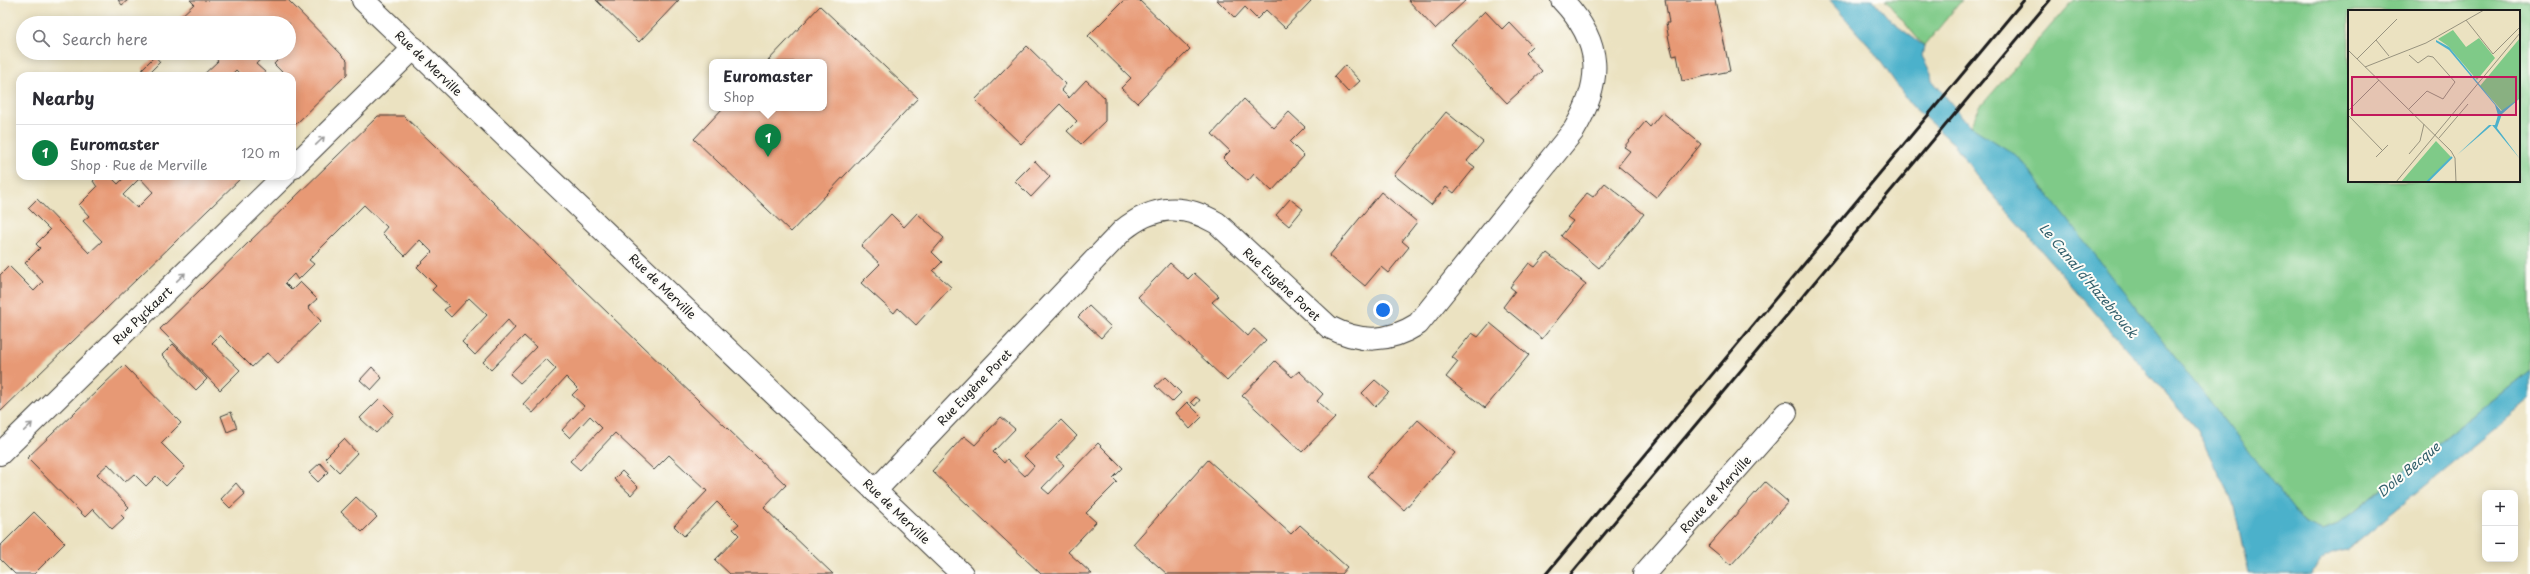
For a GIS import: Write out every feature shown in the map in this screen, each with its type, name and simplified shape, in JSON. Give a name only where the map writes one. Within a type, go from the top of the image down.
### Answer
[{"type":"street","name":"Rue de Merville","points":[[363,0],[962,574]]},
{"type":"street","name":"Rue Eugène Poret","points":[[875,491],[1123,230],[1137,218],[1154,211],[1170,209],[1188,210],[1203,215],[1217,223],[1329,327],[1345,335],[1377,340],[1405,332],[1418,324],[1574,130],[1592,96],[1595,77],[1594,58],[1590,41],[1582,24],[1562,0]]},
{"type":"street","points":[[296,164],[414,48]]},
{"type":"street","name":"Rue Pyckaert","points":[[0,454],[280,180]]},
{"type":"street","name":"Route de Merville","points":[[1644,574],[1786,413]]},
{"type":"green space","points":[[1885,0],[1962,0],[1924,46]]},
{"type":"green space","points":[[2073,0],[2530,0],[2530,370],[2338,525],[2322,531],[2304,523],[1970,126],[1980,107]]},
{"type":"water","points":[[1829,0],[1873,0],[1892,22],[1924,46],[1922,56],[1931,73],[1932,80],[1970,126],[2019,157],[2304,523],[2322,531],[2338,525],[2530,370],[2530,400],[2348,549],[2327,556],[2318,564],[2312,574],[2249,574],[2233,503],[2197,430],[1979,179],[1955,145],[1911,105],[1869,45]]},
{"type":"building","points":[[118,0],[128,0],[122,5]]},
{"type":"building","points":[[190,0],[288,0],[347,60],[347,74],[296,124],[296,72],[282,72],[274,64],[278,60],[296,60],[296,16],[181,16],[194,4]]},
{"type":"building","points":[[596,0],[679,0],[639,42]]},
{"type":"building","points":[[1124,0],[1139,0],[1190,49],[1137,103],[1121,88],[1131,78],[1088,36]]},
{"type":"building","points":[[1217,0],[1311,1],[1285,28],[1266,10],[1257,19],[1245,7],[1235,18]]},
{"type":"building","points":[[1408,0],[1466,0],[1435,29]]},
{"type":"building","points":[[1665,0],[1715,0],[1730,71],[1682,81],[1677,55],[1673,56],[1669,40],[1666,23],[1669,23]]},
{"type":"building","points":[[820,6],[918,98],[791,232],[694,139],[720,111],[827,111],[827,59],[770,59]]},
{"type":"building","points":[[1485,11],[1502,29],[1509,22],[1532,46],[1525,53],[1542,71],[1507,103],[1451,44]]},
{"type":"building","points":[[1027,46],[1066,84],[1061,90],[1069,98],[1086,80],[1105,98],[1105,121],[1081,144],[1067,131],[1077,121],[1060,104],[1021,144],[975,100]]},
{"type":"building","points":[[151,60],[158,60],[160,62],[150,72],[146,72],[142,69]]},
{"type":"building","points":[[217,60],[260,60],[256,64],[265,72],[238,72],[236,70],[234,72],[206,72],[218,61]]},
{"type":"building","points":[[1345,65],[1360,81],[1348,92],[1334,77]]},
{"type":"building","points":[[1244,99],[1274,128],[1289,112],[1305,127],[1290,142],[1304,156],[1272,191],[1254,174],[1248,181],[1235,170],[1223,158],[1230,151],[1212,134]]},
{"type":"building","points":[[1446,112],[1483,142],[1467,161],[1475,167],[1454,193],[1446,187],[1431,205],[1394,175]]},
{"type":"building","points":[[1662,112],[1701,144],[1657,198],[1618,166],[1630,151],[1624,147],[1645,122],[1650,127]]},
{"type":"building","points":[[378,116],[404,116],[786,485],[764,508],[833,574],[730,574],[715,560],[739,535],[733,529],[739,524],[717,502],[684,536],[674,526],[707,491],[669,455],[654,470],[615,433],[580,470],[570,461],[602,428],[590,416],[570,438],[562,430],[584,406],[572,395],[578,389],[566,377],[533,413],[523,404],[556,369],[546,359],[520,383],[510,374],[536,347],[524,336],[491,370],[483,362],[515,328],[508,320],[475,355],[462,342],[487,315],[469,298],[451,317],[444,310],[449,306],[432,290],[436,286],[417,267],[432,252],[420,240],[405,256],[382,233],[387,227],[364,205],[309,260],[314,264],[298,280],[294,274],[285,283],[292,290],[300,282],[317,299],[308,307],[321,321],[278,363],[267,353],[252,367],[220,335],[212,343],[240,370],[220,390],[160,329]]},
{"type":"building","points":[[1035,161],[1050,177],[1031,197],[1015,181]]},
{"type":"building","points":[[94,180],[114,180],[118,184],[122,180],[138,180],[123,195],[137,208],[153,192],[142,180],[239,180],[0,412],[0,275],[9,266],[34,291],[43,282],[25,263],[40,248],[36,244],[50,230],[28,208],[37,199],[89,253],[102,241],[83,221],[89,216],[79,205],[97,187],[93,181]]},
{"type":"building","points":[[1605,183],[1644,214],[1599,268],[1561,236],[1573,221],[1567,217],[1587,193],[1593,197]]},
{"type":"building","points":[[1381,192],[1417,222],[1402,241],[1409,247],[1388,273],[1381,267],[1365,286],[1329,256]]},
{"type":"building","points":[[1290,199],[1303,209],[1289,226],[1276,215]]},
{"type":"building","points":[[917,213],[944,238],[932,252],[942,262],[933,271],[951,287],[916,325],[898,308],[894,313],[861,283],[880,264],[861,246],[891,214],[904,227]]},
{"type":"building","points":[[1547,253],[1586,284],[1542,339],[1503,307],[1515,291],[1510,287],[1529,263],[1535,267]]},
{"type":"building","points":[[1170,263],[1188,279],[1194,273],[1219,296],[1212,302],[1248,336],[1254,329],[1266,340],[1227,381],[1138,297]]},
{"type":"building","points":[[1089,306],[1111,327],[1101,338],[1078,317]]},
{"type":"building","points":[[1490,323],[1529,355],[1485,408],[1446,377],[1458,362],[1452,357],[1472,333],[1478,337]]},
{"type":"building","points":[[173,344],[207,379],[196,390],[162,355]]},
{"type":"building","points":[[1275,361],[1292,377],[1299,371],[1323,394],[1317,401],[1335,418],[1302,452],[1242,396]]},
{"type":"building","points":[[124,365],[181,423],[161,443],[185,467],[166,486],[156,476],[146,486],[134,474],[125,482],[108,464],[97,474],[129,507],[121,515],[124,518],[112,529],[93,509],[85,517],[27,458]]},
{"type":"building","points":[[372,367],[382,378],[371,390],[360,380]]},
{"type":"building","points":[[1165,377],[1181,393],[1172,402],[1155,386]]},
{"type":"building","points":[[1375,380],[1389,392],[1375,407],[1362,393]]},
{"type":"building","points":[[1196,397],[1200,400],[1195,406],[1191,402]]},
{"type":"building","points":[[379,399],[394,414],[376,433],[360,418]]},
{"type":"building","points":[[1187,402],[1202,417],[1190,429],[1176,413]]},
{"type":"building","points":[[231,412],[237,428],[227,432],[221,416]]},
{"type":"building","points":[[1001,417],[1015,429],[993,452],[1004,463],[1007,459],[1025,476],[1034,466],[1024,456],[1061,420],[1077,436],[1056,458],[1064,465],[1042,488],[1049,494],[1098,443],[1123,468],[1113,478],[1117,482],[1086,513],[1096,522],[1068,552],[1092,574],[1041,574],[932,471],[964,436],[975,445]]},
{"type":"building","points":[[1418,420],[1455,453],[1404,510],[1367,476]]},
{"type":"building","points":[[344,439],[357,453],[339,472],[325,458]]},
{"type":"building","points":[[1208,460],[1291,534],[1300,525],[1347,567],[1341,574],[1167,574],[1133,544]]},
{"type":"building","points":[[320,463],[328,472],[318,482],[309,473]]},
{"type":"building","points":[[622,471],[638,487],[631,495],[614,479]]},
{"type":"building","points":[[1765,482],[1788,502],[1731,565],[1708,546]]},
{"type":"building","points":[[236,483],[245,494],[230,508],[221,499]]},
{"type":"building","points":[[356,497],[377,517],[362,532],[341,512]]},
{"type":"building","points":[[34,512],[65,543],[34,574],[15,574],[0,559],[0,546]]},
{"type":"railway","points":[[1546,574],[2024,0]]},
{"type":"railway","points":[[1571,574],[2050,0]]},
{"type":"place","name":"Euromaster","points":[[768,157]]},
{"type":"water label","name":"Le Canal d'Hazebrouck","points":[[2089,280]]},
{"type":"water label","name":"Dole Becque","points":[[2408,469]]}]
